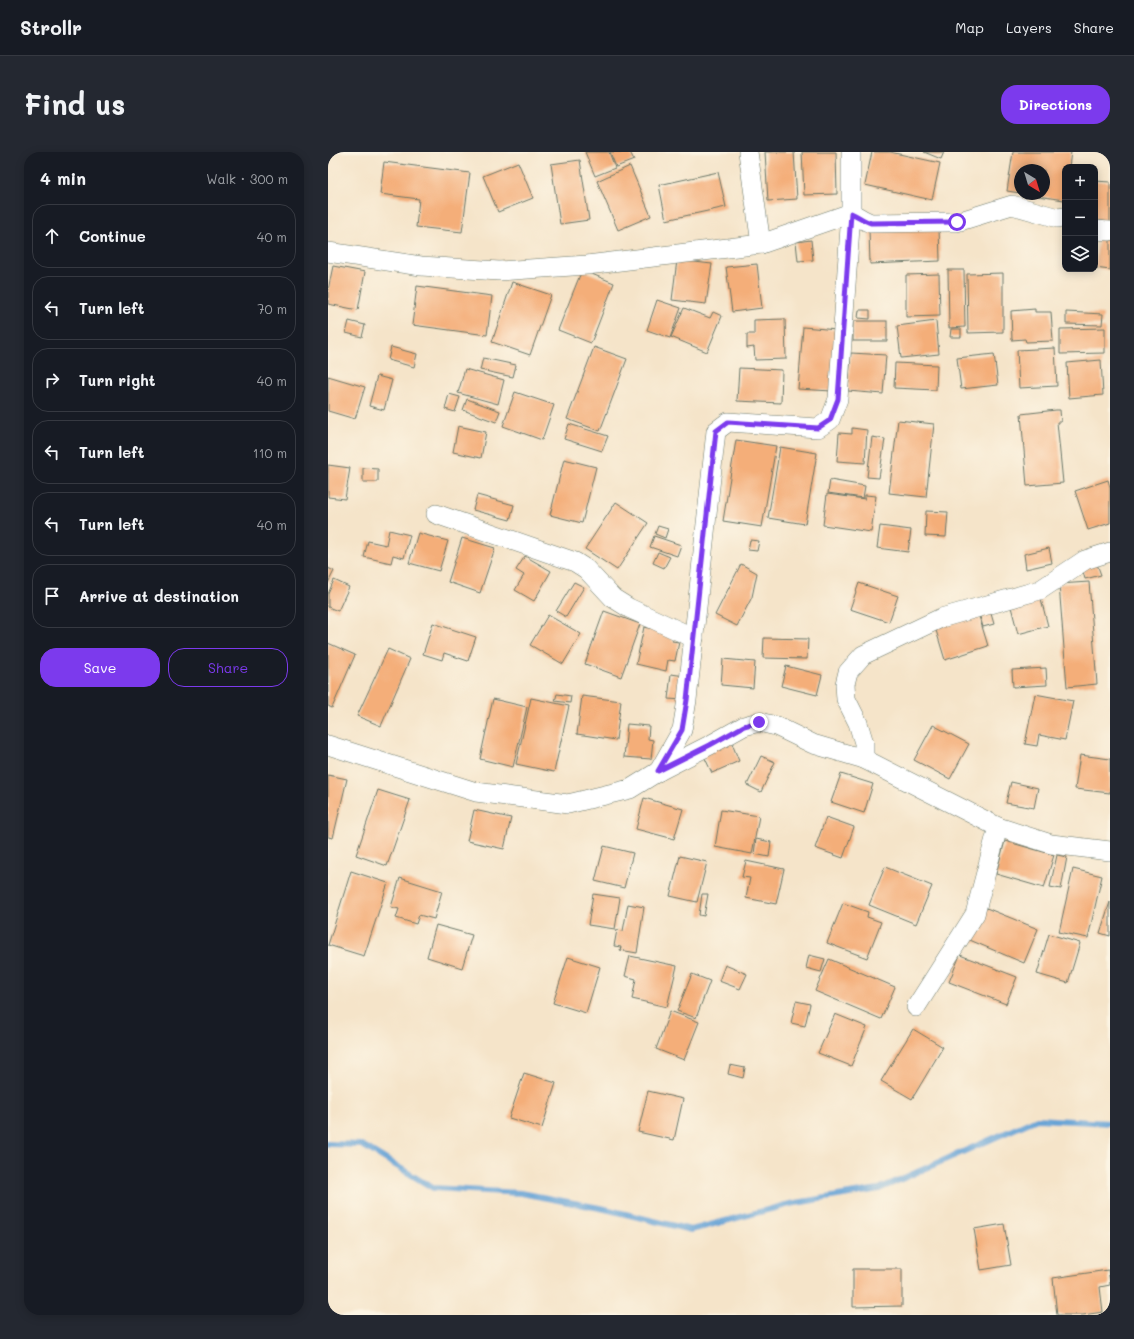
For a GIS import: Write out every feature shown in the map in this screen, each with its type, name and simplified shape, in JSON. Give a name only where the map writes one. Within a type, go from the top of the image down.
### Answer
[{"type":"street","points":[[748,152],[761,244]]},
{"type":"street","points":[[658,771],[682,730],[687,700],[716,431],[728,422],[818,428],[830,420],[838,399],[851,213],[851,152]]},
{"type":"street","points":[[328,252],[421,266],[499,271],[587,265],[761,244],[851,213],[864,219],[866,222],[871,223],[957,222],[1012,205],[1058,218],[1062,217]]},
{"type":"street","points":[[1098,230],[1110,231]]},
{"type":"street","points":[[436,514],[575,562],[586,569],[613,598],[628,608],[694,638]]},
{"type":"street","points":[[864,759],[864,743],[858,723],[846,699],[845,684],[848,672],[863,655],[941,618],[1040,590],[1085,560],[1110,552]]},
{"type":"street","points":[[328,745],[476,792],[568,804],[630,789],[658,771],[744,726],[759,722],[776,726],[812,744],[864,759],[998,827],[1051,844],[1110,851]]},
{"type":"street","points":[[916,1007],[975,914],[998,827]]},
{"type":"building","points":[[585,152],[609,152],[615,168],[595,176]]},
{"type":"building","points":[[610,152],[630,152],[634,160],[616,167]]},
{"type":"building","points":[[765,152],[794,152],[797,199],[768,201]]},
{"type":"building","points":[[802,152],[836,152],[837,194],[804,195]]},
{"type":"building","points":[[872,152],[890,152],[940,163],[932,200],[865,185]]},
{"type":"building","points":[[924,152],[944,152],[941,159]]},
{"type":"building","points":[[1013,152],[1071,152],[1069,164],[1062,164],[1062,200],[1050,198],[1050,164],[1014,164],[1014,192],[1007,191]]},
{"type":"building","points":[[580,160],[589,220],[560,224],[551,164]]},
{"type":"building","points":[[384,162],[470,173],[462,232],[416,227],[419,199],[380,194]]},
{"type":"building","points":[[518,162],[533,198],[498,212],[483,176]]},
{"type":"building","points":[[630,166],[651,216],[618,230],[597,181]]},
{"type":"building","points":[[718,172],[726,207],[666,220],[659,185]]},
{"type":"building","points":[[1098,181],[1110,182],[1110,222],[1098,220]]},
{"type":"building","points":[[939,227],[940,261],[870,264],[869,229]]},
{"type":"building","points":[[1099,234],[1110,235],[1110,270],[1098,268]]},
{"type":"building","points":[[811,240],[813,260],[798,261],[796,242]]},
{"type":"building","points":[[677,260],[712,264],[706,304],[672,300]]},
{"type":"building","points":[[757,264],[762,308],[732,312],[726,267]]},
{"type":"building","points":[[333,266],[365,272],[358,310],[328,304],[328,290]]},
{"type":"building","points":[[582,270],[614,283],[591,343],[558,330]]},
{"type":"building","points":[[948,270],[964,270],[965,327],[949,328]]},
{"type":"building","points":[[1003,273],[1003,332],[968,333],[967,274]]},
{"type":"building","points":[[939,274],[940,316],[906,317],[906,275]]},
{"type":"building","points":[[512,282],[551,295],[530,355],[492,342]]},
{"type":"building","points":[[417,286],[492,296],[487,335],[412,325]]},
{"type":"building","points":[[657,300],[681,308],[670,338],[647,330]]},
{"type":"building","points":[[684,308],[710,318],[713,312],[722,316],[707,352],[671,337]]},
{"type":"building","points":[[1035,309],[1035,312],[1051,312],[1053,341],[1026,342],[1025,339],[1012,340],[1011,311]]},
{"type":"building","points":[[859,310],[870,310],[870,319],[858,318]]},
{"type":"building","points":[[1066,312],[1103,314],[1102,325],[1066,324]]},
{"type":"building","points":[[785,319],[786,359],[755,360],[754,347],[747,348],[747,334],[754,334],[754,320]]},
{"type":"building","points":[[349,321],[365,325],[362,337],[346,333]]},
{"type":"building","points":[[853,321],[887,321],[887,341],[853,341]]},
{"type":"building","points":[[936,321],[939,354],[901,358],[897,326]]},
{"type":"building","points":[[803,327],[837,330],[832,391],[798,389]]},
{"type":"building","points":[[1105,328],[1105,353],[1060,354],[1060,329]]},
{"type":"building","points":[[951,329],[961,329],[961,337],[950,337]]},
{"type":"building","points":[[391,347],[417,354],[414,367],[388,360]]},
{"type":"building","points":[[594,347],[627,359],[600,431],[567,419]]},
{"type":"building","points":[[1055,348],[1057,386],[1019,388],[1017,350]]},
{"type":"building","points":[[851,353],[886,355],[883,394],[848,391]]},
{"type":"building","points":[[994,354],[998,385],[961,389],[957,358]]},
{"type":"building","points":[[483,358],[516,365],[513,377],[480,370]]},
{"type":"building","points":[[1101,360],[1103,395],[1069,398],[1067,363]]},
{"type":"building","points":[[895,363],[937,365],[936,390],[894,388]]},
{"type":"building","points":[[739,368],[782,370],[781,403],[737,401]]},
{"type":"building","points":[[465,369],[504,380],[498,404],[458,393]]},
{"type":"building","points":[[328,376],[365,387],[355,419],[328,411]]},
{"type":"building","points":[[377,376],[392,380],[384,410],[369,406]]},
{"type":"building","points":[[515,392],[554,405],[542,440],[503,426]]},
{"type":"building","points":[[449,394],[460,397],[455,412],[445,409]]},
{"type":"building","points":[[467,399],[500,411],[496,422],[463,410]]},
{"type":"building","points":[[1060,410],[1061,422],[1057,422],[1063,483],[1027,486],[1021,414]]},
{"type":"building","points":[[898,420],[934,424],[926,497],[889,493]]},
{"type":"building","points":[[569,424],[608,436],[602,451],[564,439]]},
{"type":"building","points":[[458,426],[486,432],[481,458],[453,452]]},
{"type":"building","points":[[852,428],[867,430],[865,463],[837,461],[839,433],[852,434]]},
{"type":"building","points":[[872,437],[885,439],[879,478],[867,477]]},
{"type":"building","points":[[736,440],[776,446],[762,527],[723,521]]},
{"type":"building","points":[[780,447],[817,453],[805,524],[768,518]]},
{"type":"building","points":[[564,459],[596,467],[582,523],[550,515]]},
{"type":"building","points":[[328,465],[350,468],[345,499],[328,497]]},
{"type":"building","points":[[363,468],[378,469],[378,482],[363,482]]},
{"type":"building","points":[[830,480],[865,486],[863,498],[828,493]]},
{"type":"building","points":[[1108,480],[1110,487],[1110,523],[1088,530],[1075,491]]},
{"type":"building","points":[[827,494],[865,499],[865,495],[876,496],[871,532],[823,525]]},
{"type":"building","points":[[477,495],[514,505],[510,520],[473,510]]},
{"type":"building","points":[[616,502],[648,523],[617,570],[585,549]]},
{"type":"building","points":[[926,511],[948,512],[946,537],[925,536]]},
{"type":"building","points":[[658,526],[668,529],[665,538],[655,534]]},
{"type":"building","points":[[880,526],[911,530],[908,552],[877,548]]},
{"type":"building","points":[[389,530],[410,535],[404,558],[393,555],[391,563],[364,557],[368,541],[386,545]]},
{"type":"building","points":[[418,533],[448,541],[439,571],[409,563]]},
{"type":"building","points":[[654,536],[681,545],[677,556],[650,547]]},
{"type":"building","points":[[462,538],[495,548],[480,593],[448,582]]},
{"type":"building","points":[[750,540],[759,541],[757,551],[748,550]]},
{"type":"building","points":[[1049,548],[1052,563],[1026,569],[1024,554]]},
{"type":"building","points":[[658,552],[670,557],[664,568],[653,563]]},
{"type":"building","points":[[525,556],[551,571],[534,601],[515,590],[524,575],[516,570]]},
{"type":"building","points":[[741,564],[757,573],[752,597],[737,626],[715,615]]},
{"type":"building","points":[[1097,564],[1101,575],[1085,579],[1082,568]]},
{"type":"building","points":[[328,568],[334,571],[328,583]]},
{"type":"building","points":[[334,580],[349,587],[338,611],[328,607],[328,594]]},
{"type":"building","points":[[574,582],[584,587],[566,617],[556,611]]},
{"type":"building","points":[[1089,582],[1097,684],[1067,687],[1059,584]]},
{"type":"building","points":[[859,583],[898,596],[889,622],[850,609]]},
{"type":"building","points":[[1040,595],[1048,626],[1018,634],[1010,603]]},
{"type":"building","points":[[989,607],[994,624],[983,627],[978,610]]},
{"type":"building","points":[[604,611],[640,624],[621,677],[585,664]]},
{"type":"building","points":[[978,613],[988,646],[945,660],[935,627]]},
{"type":"building","points":[[548,615],[581,634],[563,664],[530,645]]},
{"type":"building","points":[[433,623],[476,637],[468,661],[444,653],[442,660],[423,654]]},
{"type":"building","points":[[644,627],[674,633],[672,641],[679,642],[675,661],[668,660],[666,671],[636,664]]},
{"type":"building","points":[[764,638],[808,639],[807,659],[763,658]]},
{"type":"building","points":[[328,643],[355,655],[332,708],[328,706]]},
{"type":"building","points":[[388,649],[410,659],[381,726],[357,716]]},
{"type":"building","points":[[723,659],[755,662],[753,688],[721,685]]},
{"type":"building","points":[[786,666],[822,675],[817,695],[781,686]]},
{"type":"building","points":[[1046,668],[1047,685],[1013,687],[1012,670]]},
{"type":"building","points":[[671,674],[685,676],[683,700],[668,699]]},
{"type":"building","points":[[557,694],[571,696],[570,703],[555,701]]},
{"type":"building","points":[[1035,694],[1073,701],[1065,740],[1039,735],[1037,746],[1025,744]]},
{"type":"building","points":[[582,696],[621,701],[616,740],[577,734]]},
{"type":"building","points":[[531,698],[569,706],[554,772],[516,764]]},
{"type":"building","points":[[493,699],[527,707],[513,767],[480,759]]},
{"type":"building","points":[[627,724],[649,726],[648,739],[653,740],[651,759],[624,757]]},
{"type":"building","points":[[933,725],[969,744],[950,779],[914,760]]},
{"type":"building","points":[[731,741],[739,761],[712,773],[703,754]]},
{"type":"building","points":[[1080,755],[1110,759],[1110,793],[1075,789]]},
{"type":"building","points":[[761,756],[775,762],[761,792],[747,785]]},
{"type":"building","points":[[841,774],[873,784],[864,813],[831,802]]},
{"type":"building","points":[[328,775],[347,779],[333,838],[328,837]]},
{"type":"building","points":[[1011,782],[1038,788],[1034,808],[1006,803]]},
{"type":"building","points":[[378,790],[410,800],[387,866],[356,855]]},
{"type":"building","points":[[644,798],[683,809],[674,839],[636,829]]},
{"type":"building","points":[[474,810],[511,818],[504,849],[467,841]]},
{"type":"building","points":[[721,810],[759,816],[752,854],[715,847]]},
{"type":"building","points":[[826,817],[854,827],[843,858],[815,848]]},
{"type":"building","points":[[756,839],[771,842],[769,857],[754,854]]},
{"type":"building","points":[[1005,841],[1054,855],[1044,888],[996,874]]},
{"type":"building","points":[[604,846],[633,853],[624,888],[595,881]]},
{"type":"building","points":[[1057,855],[1067,857],[1061,889],[1050,887]]},
{"type":"building","points":[[680,856],[707,862],[697,902],[670,896]]},
{"type":"building","points":[[746,861],[784,869],[776,904],[746,898],[750,878],[742,877]]},
{"type":"building","points":[[885,867],[932,886],[916,924],[869,905]]},
{"type":"building","points":[[1073,869],[1102,876],[1088,938],[1059,932]]},
{"type":"building","points":[[351,871],[388,883],[364,956],[328,945]]},
{"type":"building","points":[[400,878],[442,891],[434,919],[419,915],[416,924],[396,918],[399,909],[391,907]]},
{"type":"building","points":[[593,894],[620,898],[615,929],[588,925]]},
{"type":"building","points":[[702,894],[708,894],[704,916],[699,915]]},
{"type":"building","points":[[1110,902],[1110,936],[1100,933]]},
{"type":"building","points":[[843,903],[868,912],[867,917],[881,922],[867,958],[827,943]]},
{"type":"building","points":[[628,904],[644,907],[637,953],[620,950],[621,947],[614,946],[617,930],[623,931]]},
{"type":"building","points":[[979,905],[1038,929],[1024,963],[965,938]]},
{"type":"building","points":[[436,925],[472,935],[462,968],[427,957]]},
{"type":"building","points":[[1049,934],[1080,943],[1068,983],[1037,974]]},
{"type":"building","points":[[809,955],[825,959],[821,972],[806,968]]},
{"type":"building","points":[[960,955],[1017,977],[1006,1004],[949,982]]},
{"type":"building","points":[[630,956],[677,966],[667,1007],[632,999],[636,979],[625,976]]},
{"type":"building","points":[[568,957],[600,967],[586,1013],[553,1003]]},
{"type":"building","points":[[829,959],[895,987],[881,1019],[815,991]]},
{"type":"building","points":[[725,965],[747,974],[740,989],[719,981]]},
{"type":"building","points":[[692,974],[710,981],[696,1018],[677,1011]]},
{"type":"building","points":[[796,1001],[810,1004],[805,1026],[791,1023]]},
{"type":"building","points":[[670,1011],[699,1022],[684,1060],[656,1049]]},
{"type":"building","points":[[835,1014],[867,1027],[851,1066],[818,1053]]},
{"type":"building","points":[[913,1029],[943,1047],[912,1099],[881,1081]]},
{"type":"building","points":[[730,1065],[745,1068],[743,1078],[728,1074]]},
{"type":"building","points":[[524,1073],[556,1083],[542,1128],[509,1118]]},
{"type":"building","points":[[648,1091],[683,1099],[674,1140],[638,1132]]},
{"type":"building","points":[[1004,1224],[1011,1265],[981,1270],[974,1229]]},
{"type":"building","points":[[853,1269],[902,1269],[902,1306],[853,1307]]},
{"type":"building","points":[[1108,1270],[1110,1285],[1100,1287],[1103,1312],[1083,1315],[1057,1315],[1053,1278]]},
{"type":"waterway","points":[[328,1144],[362,1145],[433,1188],[521,1193],[605,1209],[691,1230],[790,1204],[879,1189],[1037,1119],[1110,1123]]},
{"type":"route","points":[[759,722],[744,726],[658,771],[682,730],[687,700],[716,431],[728,422],[818,428],[830,420],[838,399],[851,213],[864,219],[866,222],[871,223],[957,222]]}]
